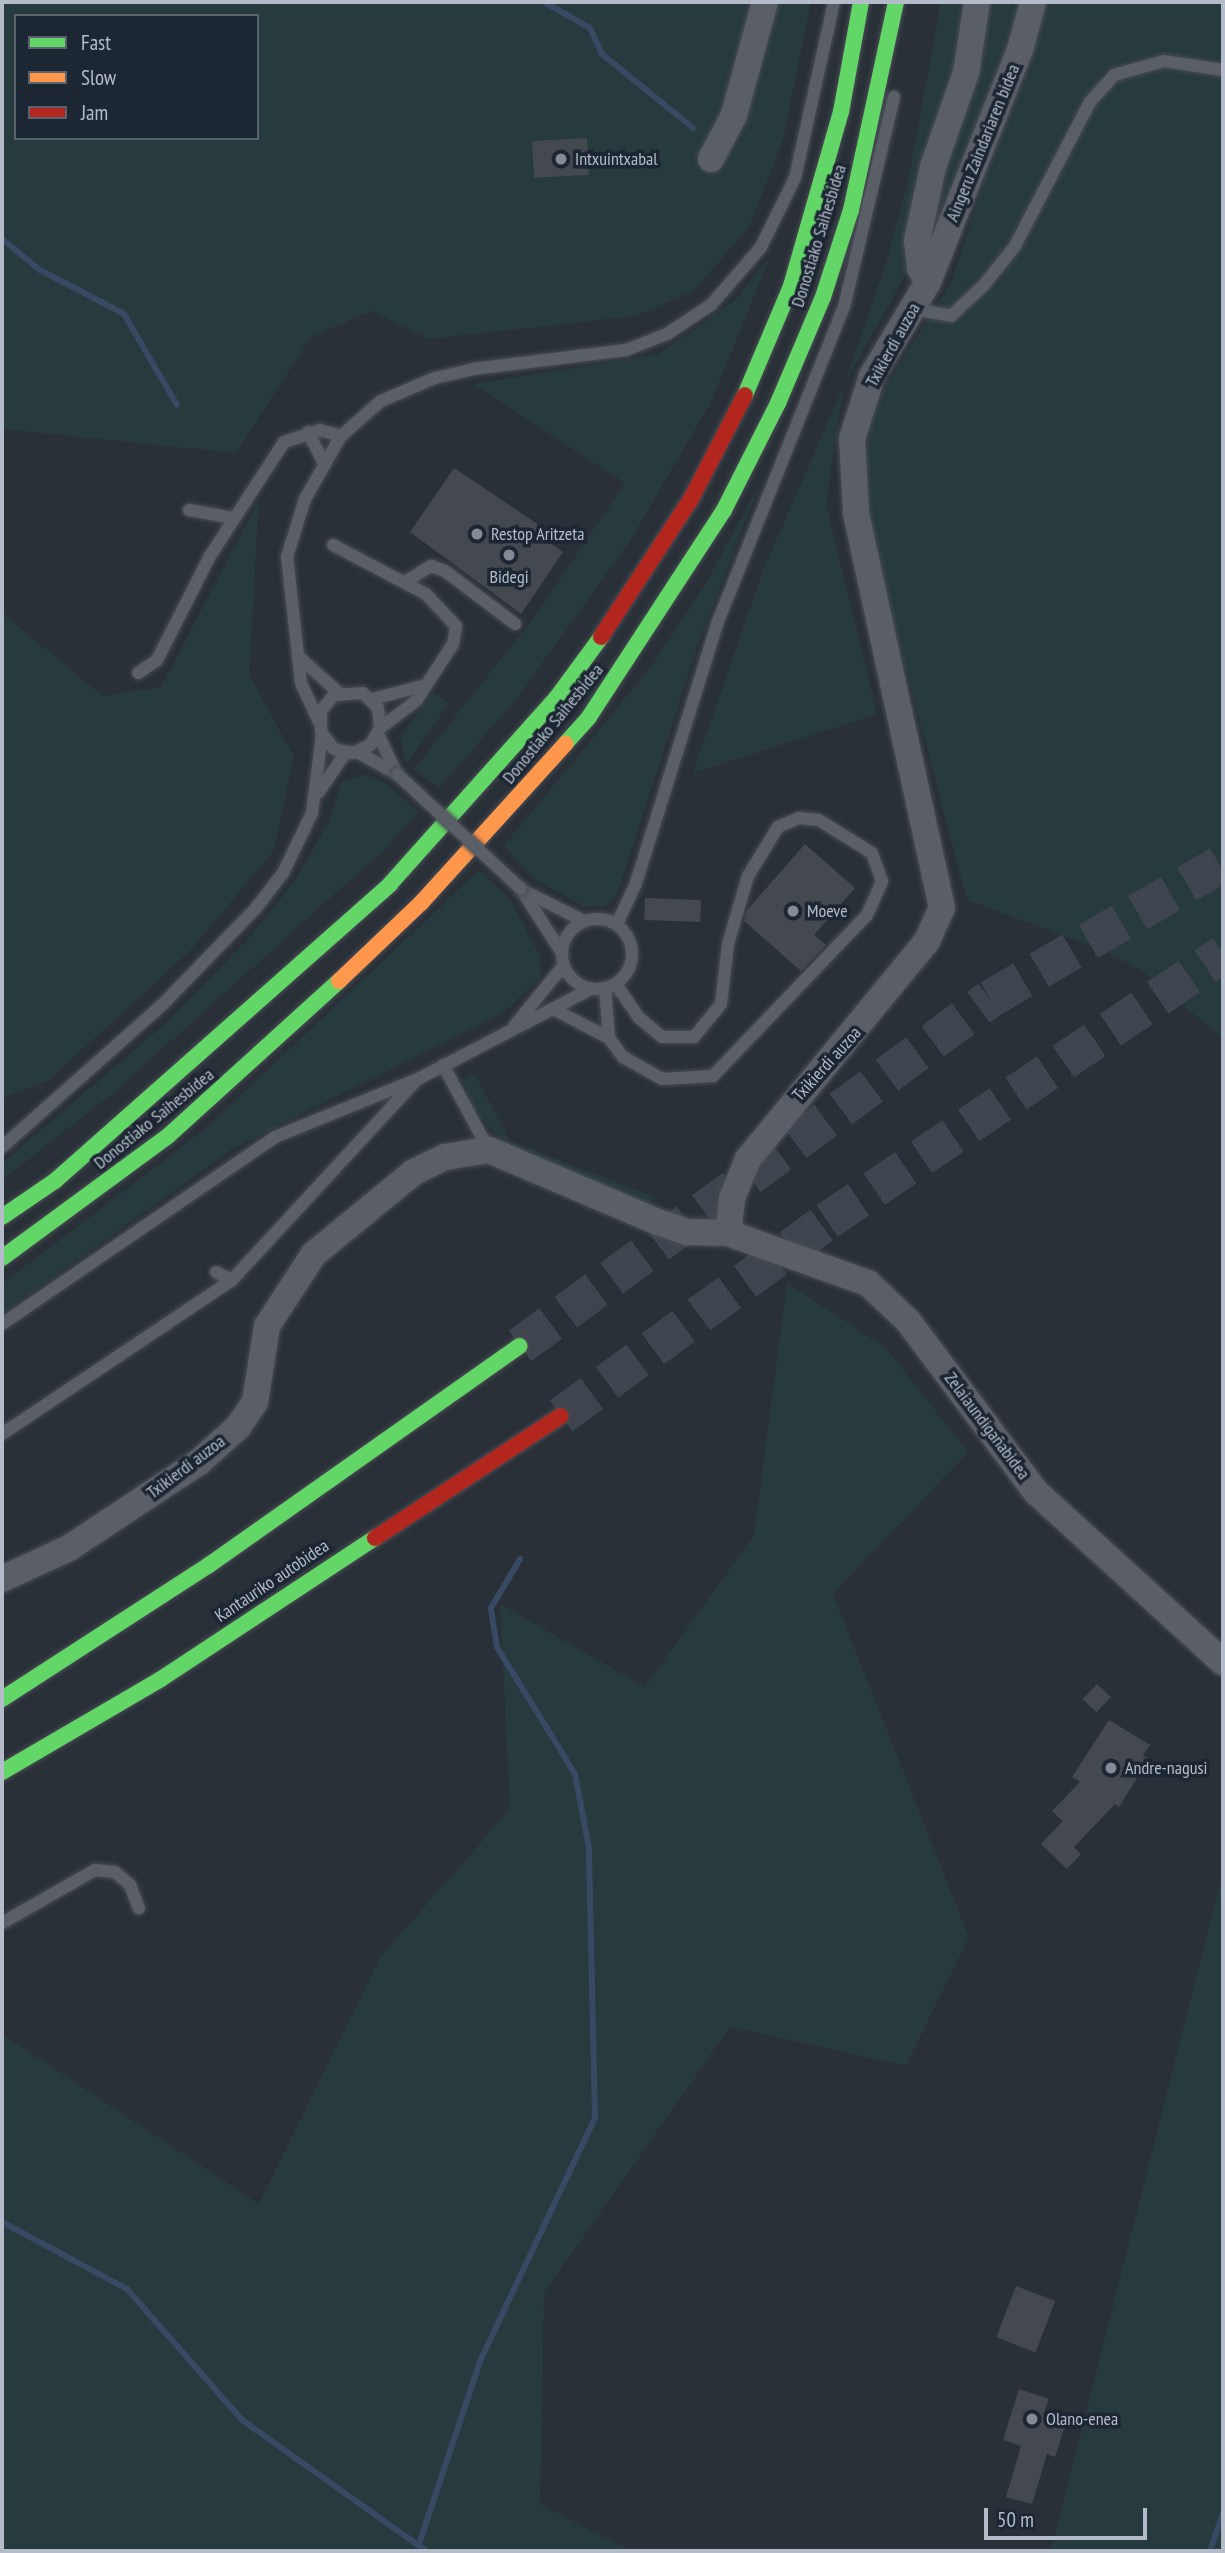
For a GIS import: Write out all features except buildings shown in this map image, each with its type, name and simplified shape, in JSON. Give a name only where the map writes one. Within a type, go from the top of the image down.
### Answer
[{"type":"highway","name":"Donostiako Saihesbidea","points":[[2,1217],[66,1171],[390,884],[549,707],[630,597],[691,499],[748,390],[791,286],[841,112],[861,2]]},
{"type":"highway","name":"Donostiako Saihesbidea","points":[[2,1258],[168,1136],[305,1014],[421,903],[589,717],[724,510],[783,392],[823,297],[851,210],[895,2]]},
{"type":"highway","points":[[2,1699],[209,1565],[520,1346]]},
{"type":"highway","name":"Kantauriko autobidea","points":[[2,1772],[161,1679],[561,1416]]},
{"type":"street","points":[[711,159],[734,115],[765,2]]},
{"type":"street","name":"Txikierdi auzoa","points":[[728,1233],[732,1198],[748,1159],[927,941],[942,908],[888,677],[850,472],[861,405],[928,282],[920,268],[917,241],[933,167],[966,73],[977,2]]},
{"type":"street","name":"Aingeru Zaindariaren bidea","points":[[928,282],[1020,50],[1033,2]]},
{"type":"street","points":[[489,1150],[658,1222],[687,1231],[728,1233]]},
{"type":"street","name":"Txikierdi auzoa","points":[[2,1579],[69,1548],[209,1453],[255,1402],[267,1326],[314,1254],[414,1171],[445,1157],[489,1150]]},
{"type":"street","name":"Zelaiaundigañabidea","points":[[728,1233],[868,1283],[908,1321],[1036,1492],[1223,1662]]},
{"type":"lane","points":[[617,924],[584,921],[521,889],[397,774],[351,752],[321,729],[305,701],[287,557],[305,499],[324,464],[341,436],[381,401],[435,379],[626,350],[667,334],[711,305],[761,247],[795,178],[834,2]]},
{"type":"lane","points":[[905,2],[905,33]]},
{"type":"lane","points":[[913,309],[951,316],[984,285],[1015,246],[1090,102],[1114,75],[1164,61],[1223,71]]},
{"type":"lane","points":[[617,924],[636,883],[717,624],[844,307],[896,88]]},
{"type":"lane","points":[[138,673],[157,660],[233,518],[284,442],[309,432],[341,436]]},
{"type":"lane","points":[[309,432],[324,464]]},
{"type":"lane","points":[[189,510],[233,518]]},
{"type":"lane","points":[[319,792],[351,752],[416,701],[453,643],[456,626],[449,614],[405,582],[333,545]]},
{"type":"lane","points":[[405,582],[431,566],[445,571],[515,624]]},
{"type":"lane","points":[[298,656],[339,693]]},
{"type":"lane","points":[[4,1144],[162,1005],[256,908],[303,839],[319,792],[321,729],[326,702],[339,693],[354,691],[372,699],[426,685]]},
{"type":"lane","points":[[372,699],[379,731],[397,774]]},
{"type":"lane","points":[[555,1010],[609,1038],[623,1057],[662,1079],[713,1076],[867,915],[882,881],[872,853],[819,820],[799,818],[778,827],[748,876],[728,944],[721,1004],[694,1037],[662,1037],[639,1018],[611,986]]},
{"type":"lane","points":[[521,889],[578,984],[591,989]]},
{"type":"lane","points":[[513,1028],[563,959],[570,931],[584,921]]},
{"type":"lane","points":[[609,1038],[611,986],[632,961],[632,947],[617,924]]},
{"type":"lane","points":[[2,1324],[275,1137],[418,1079],[591,989],[611,986]]},
{"type":"lane","points":[[443,1065],[489,1150]]},
{"type":"lane","points":[[2,1434],[232,1280],[418,1079]]},
{"type":"lane","points":[[216,1272],[232,1280]]},
{"type":"lane","points":[[2,1923],[95,1870],[114,1872],[130,1885],[139,1908]]},
{"type":"green space","points":[[2,2],[811,2],[783,141],[748,229],[692,292],[636,316],[429,339],[372,311],[311,337],[236,453],[2,429]]},
{"type":"green space","points":[[941,2],[1022,2],[997,80],[936,220],[844,385],[885,266],[909,177]]},
{"type":"green space","points":[[1042,2],[1223,2],[1223,1039],[1141,970],[1098,948],[967,900],[877,558],[863,474],[871,426],[886,384],[951,283]]},
{"type":"green space","points":[[771,255],[711,402],[630,541],[515,701],[439,788],[414,769],[535,616],[625,483],[473,384],[659,354],[736,299]]},
{"type":"green space","points":[[844,385],[826,504],[877,714],[693,773],[762,573]]},
{"type":"green space","points":[[760,483],[697,648],[618,892],[606,906],[585,907],[540,882],[504,846],[650,668],[705,585]]},
{"type":"green space","points":[[259,500],[249,675],[294,756],[274,850],[192,949],[48,1081],[2,1098],[2,613],[103,696],[161,687]]},
{"type":"green space","points":[[432,692],[449,703],[406,765],[400,738]]},
{"type":"green space","points":[[366,774],[387,784],[418,812],[386,848],[111,1095],[2,1180],[2,1163],[167,1022],[249,938],[295,880],[329,822],[341,782]]},
{"type":"green space","points":[[479,870],[511,901],[540,956],[541,978],[504,1012],[234,1148],[2,1314],[2,1284],[204,1130]]},
{"type":"green space","points":[[475,1074],[510,1141],[656,1197],[646,1208],[503,1142],[474,1109],[462,1081]]},
{"type":"green space","points":[[787,1283],[886,1348],[968,1452],[833,1594],[969,1937],[906,2066],[730,2027],[544,2293],[540,2504],[631,2551],[2,2551],[2,2034],[259,2204],[381,1956],[510,1809],[500,1604],[645,1687],[754,1535]]},
{"type":"green space","points":[[1223,1871],[1223,2551],[1051,2551]]},
{"type":"waterway","points":[[544,2],[590,28],[602,54],[693,128]]},
{"type":"waterway","points":[[2,239],[40,270],[124,314],[177,405]]},
{"type":"waterway","points":[[419,2544],[481,2359],[595,2118],[589,1848],[575,1774],[497,1647],[491,1608],[520,1559]]},
{"type":"waterway","points":[[2,2222],[127,2289],[242,2420],[426,2551]]},
{"type":"waterway","points":[[1210,2551],[1223,2514]]},
{"type":"tunnel","points":[[520,1346],[990,999],[1223,863]]},
{"type":"tunnel","points":[[561,1416],[827,1221],[1223,954]]},
{"type":"traffic: fast","points":[[745,395],[791,286],[841,112],[861,2]]},
{"type":"traffic: fast","points":[[565,744],[589,717],[724,510],[778,403],[823,297],[851,210],[896,2]]},
{"type":"traffic: fast","points":[[2,1217],[56,1180],[390,884],[557,697],[601,637]]},
{"type":"traffic: fast","points":[[2,1258],[168,1136],[339,981]]},
{"type":"traffic: fast","points":[[2,1699],[209,1565],[520,1346]]},
{"type":"traffic: fast","points":[[2,1772],[161,1679],[375,1538]]},
{"type":"traffic: slow","points":[[339,981],[421,903],[565,744]]},
{"type":"traffic: jam","points":[[601,637],[691,499],[745,395]]},
{"type":"traffic: jam","points":[[375,1538],[561,1416]]},
{"type":"place","name":"Intxuintxabal","points":[[561,159]]},
{"type":"place","name":"Restop Aritzeta","points":[[477,534]]},
{"type":"place","name":"Bidegi","points":[[509,555]]},
{"type":"place","name":"Moeve","points":[[793,911]]},
{"type":"place","name":"Andre-nagusi","points":[[1111,1768]]},
{"type":"place","name":"Olano-enea","points":[[1032,2419]]}]
